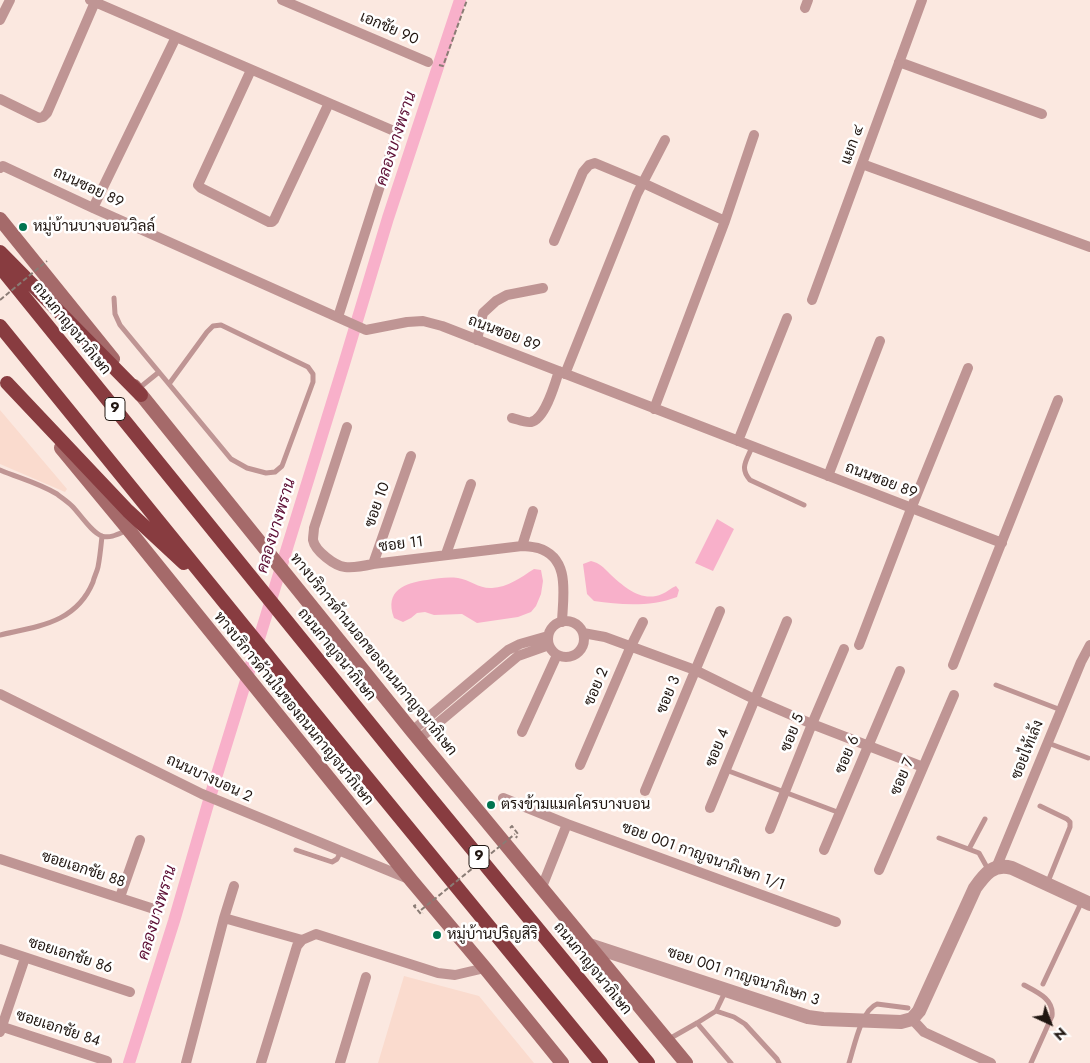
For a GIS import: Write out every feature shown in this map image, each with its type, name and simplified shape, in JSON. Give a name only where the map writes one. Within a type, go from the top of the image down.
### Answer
[{"type":"highway","points":[[0,252],[139,392]]},
{"type":"highway","name":"ถนนกาญจนาภิเษก","points":[[0,267],[404,766],[648,1063]]},
{"type":"highway","name":"9","points":[[0,326],[601,1063]]},
{"type":"highway","points":[[4,379],[128,511],[219,596]]},
{"type":"main road","name":"ทางบริการด้านนอกของถนนกาญจนาภิเษก","points":[[0,219],[415,735],[686,1063]]},
{"type":"main road","name":"ทางบริการด้านในของถนนกาญจนาภิเษก","points":[[4,379],[562,1063]]},
{"type":"street","points":[[0,20],[10,0]]},
{"type":"street","name":"เอกชัย 90","points":[[282,0],[428,62]]},
{"type":"street","name":"แยก ๔","points":[[812,300],[922,0]]},
{"type":"street","points":[[0,99],[39,118],[47,113],[92,1],[394,131],[396,136],[339,318]]},
{"type":"street","points":[[94,208],[176,37]]},
{"type":"street","points":[[899,62],[1042,114]]},
{"type":"street","points":[[251,70],[198,185],[269,222],[274,220],[329,103]]},
{"type":"street","points":[[654,408],[725,220],[754,135]]},
{"type":"street","points":[[512,418],[533,422],[546,407],[637,194],[665,140]]},
{"type":"street","points":[[554,241],[583,172],[589,165],[595,163],[725,220]]},
{"type":"street","points":[[862,164],[1090,247]]},
{"type":"street","name":"ถนนซอย 89","points":[[1,166],[366,330],[424,321],[442,326],[1002,543]]},
{"type":"street","points":[[477,340],[483,313],[496,301],[507,295],[544,288]]},
{"type":"street","points":[[738,441],[786,318]]},
{"type":"street","points":[[828,476],[880,341]]},
{"type":"street","points":[[859,645],[968,368]]},
{"type":"street","points":[[953,664],[1058,400]]},
{"type":"street","name":"ซอย 11","points":[[347,426],[314,528],[313,540],[318,550],[329,560],[343,567],[354,568],[446,554],[522,546],[539,548],[551,555],[559,564],[563,576],[562,622]]},
{"type":"street","name":"ซอย 10","points":[[373,564],[411,456]]},
{"type":"street","points":[[446,554],[471,484]]},
{"type":"street","points":[[522,546],[533,511]]},
{"type":"street","name":"ซอย 3","points":[[646,790],[720,612]]},
{"type":"street","name":"ซอย 4","points":[[710,808],[787,621]]},
{"type":"street","points":[[562,622],[573,622],[581,629],[584,639],[583,646],[575,654],[563,657],[554,652],[549,640],[553,626],[562,622]]},
{"type":"street","name":"ซอย 2","points":[[580,765],[630,646],[643,622]]},
{"type":"street","points":[[583,634],[606,637],[695,670],[754,699],[812,724],[923,767]]},
{"type":"street","points":[[415,735],[508,650],[520,644],[549,640]]},
{"type":"street","name":"ซอยไท้เล้ง","points":[[993,870],[1081,662],[1090,646]]},
{"type":"street","name":"ซอย 5","points":[[770,829],[844,649]]},
{"type":"street","points":[[522,732],[558,655]]},
{"type":"street","name":"ซอย 6","points":[[824,850],[900,671]]},
{"type":"street","name":"ถนนบางบอน 2","points":[[0,694],[220,803],[411,880]]},
{"type":"street","name":"ซอย 7","points":[[879,870],[954,695]]},
{"type":"street","name":"ซอย 001 กาญจนาภิเษก 1/1","points":[[503,798],[567,824],[836,922]]},
{"type":"street","points":[[542,887],[567,824]]},
{"type":"street","points":[[120,897],[140,840]]},
{"type":"street","name":"ซอยเอกชัย 88","points":[[0,859],[157,910]]},
{"type":"street","points":[[991,1063],[924,1032],[910,1014],[919,1011],[975,888],[985,874],[1005,866],[1086,902]]},
{"type":"street","points":[[186,1063],[234,886]]},
{"type":"street","points":[[224,918],[302,940]]},
{"type":"street","points":[[261,1063],[297,946],[302,940],[316,934],[438,973],[455,975],[485,968]]},
{"type":"street","name":"ซอย 001 กาญจนาภิเษก 3","points":[[589,944],[808,1017],[823,1020],[901,1022],[910,1014]]},
{"type":"street","name":"ซอยเอกชัย 86","points":[[0,949],[130,992]]},
{"type":"street","points":[[1,1028],[25,958]]},
{"type":"street","points":[[340,1063],[366,978]]},
{"type":"street","name":"ซอยเอกชัย 84","points":[[1,1028],[107,1061]]},
{"type":"lane","points":[[114,298],[115,314],[120,325],[231,459],[247,468],[266,473],[275,472],[282,466],[313,382],[313,374],[308,367],[221,325],[214,326],[206,332],[169,384]]},
{"type":"lane","points":[[139,392],[160,372]]},
{"type":"lane","points":[[752,447],[744,468],[750,480],[804,505]]},
{"type":"lane","points":[[0,470],[36,483],[56,494],[71,504],[94,531],[102,536],[112,537],[128,529]]},
{"type":"lane","points":[[0,635],[50,623],[79,605],[88,592],[98,568],[102,536]]},
{"type":"lane","points":[[996,685],[1061,710]]},
{"type":"lane","points":[[1048,742],[1088,758]]},
{"type":"lane","points":[[726,770],[840,813]]},
{"type":"lane","points":[[1040,806],[1068,818],[1070,822],[1047,884]]},
{"type":"lane","points":[[969,849],[986,819]]},
{"type":"lane","points":[[939,838],[976,851],[993,870]]},
{"type":"lane","points":[[296,850],[332,862],[341,851]]},
{"type":"lane","points":[[1043,984],[1086,902]]},
{"type":"lane","points":[[1024,985],[1042,996],[1050,1003],[1053,1010],[1030,1063]]},
{"type":"lane","points":[[667,1040],[698,1023],[716,1010],[726,990]]},
{"type":"lane","points":[[716,1010],[734,1016],[745,1024],[779,1063]]},
{"type":"lane","points":[[849,1063],[862,1021]]},
{"type":"lane","points":[[698,1023],[731,1063]]},
{"type":"path","points":[[443,66],[467,0]]},
{"type":"path","points":[[0,300],[47,261]]},
{"type":"path","points":[[421,910],[517,834]]},
{"type":"shaded area","points":[[0,410],[67,489],[65,492],[0,464]]},
{"type":"shaded area","points":[[717,519],[734,529],[713,571],[695,563]]},
{"type":"shaded area","points":[[591,561],[602,566],[615,579],[640,595],[655,596],[676,586],[679,590],[677,597],[646,604],[594,601],[587,594],[583,564]]},
{"type":"shaded area","points":[[534,569],[541,570],[543,581],[541,594],[531,612],[518,617],[477,623],[462,614],[434,615],[425,612],[417,613],[403,622],[394,618],[392,601],[394,594],[411,583],[454,578],[492,588],[509,584]]},
{"type":"shaded area","points":[[404,976],[479,996],[534,1063],[378,1063]]},
{"type":"waterway","name":"คลองบางพราน","points":[[129,1063],[388,218],[460,0]]},
{"type":"place","name":"หมู่บ้านบางบอนวิลล์","points":[[23,227]]},
{"type":"place","name":"ตรงข้ามแมคโครบางบอน","points":[[491,805]]},
{"type":"place","name":"หมู่บ้านปริญสิริ","points":[[437,935]]}]
